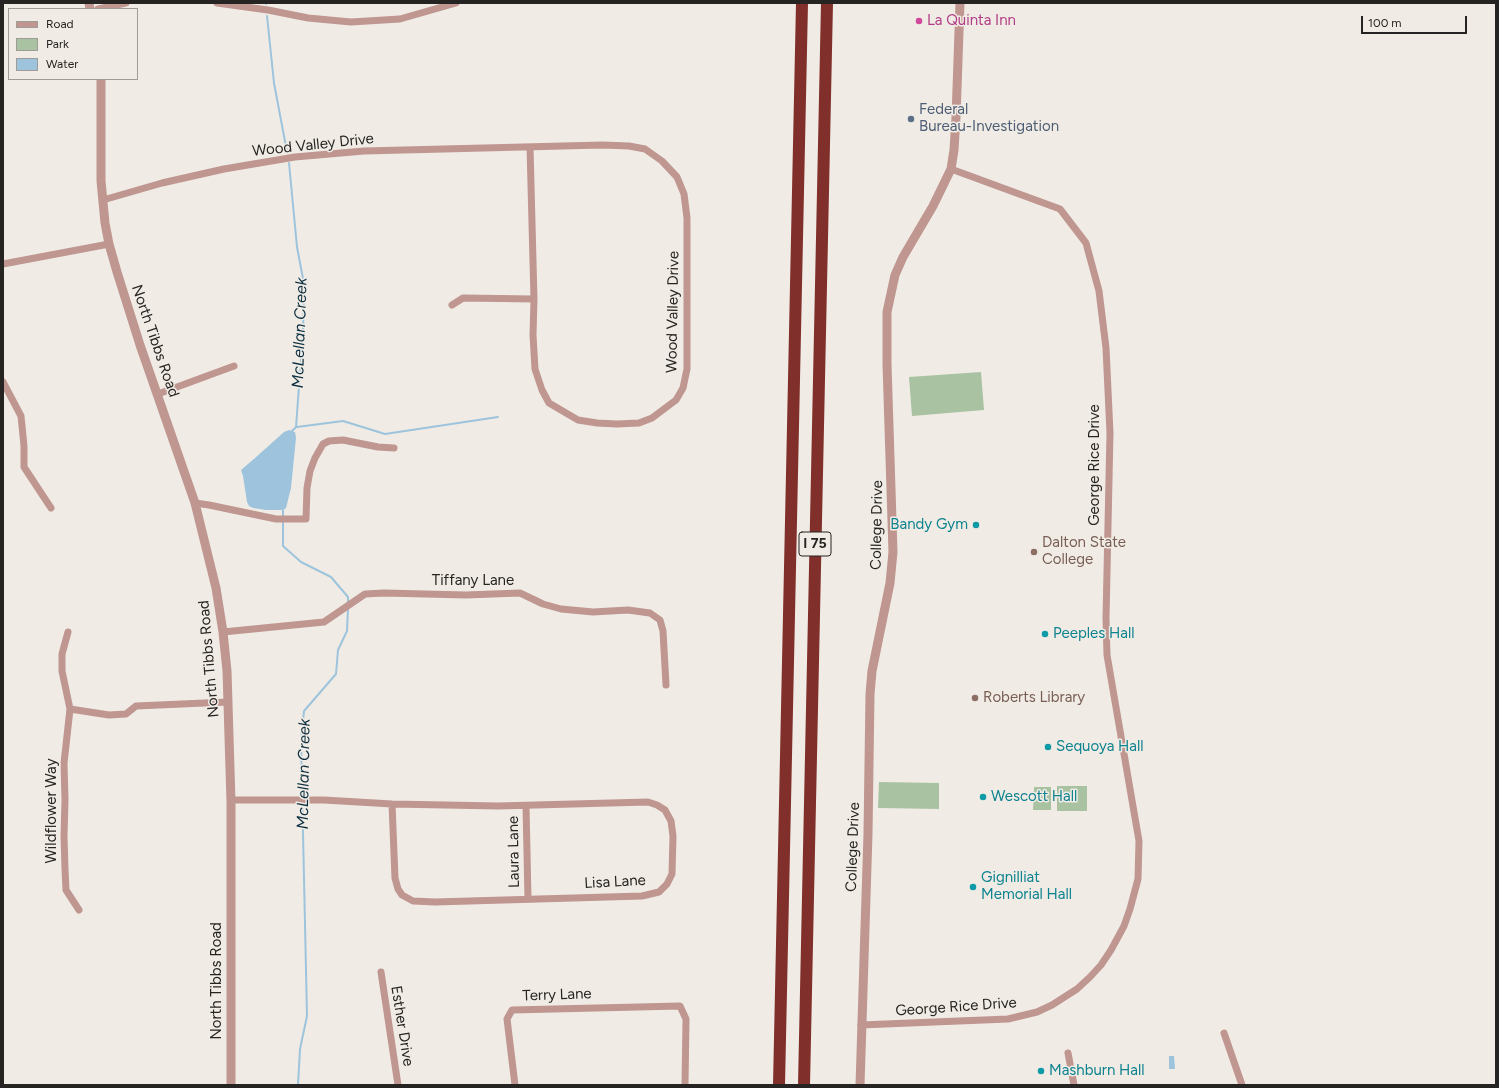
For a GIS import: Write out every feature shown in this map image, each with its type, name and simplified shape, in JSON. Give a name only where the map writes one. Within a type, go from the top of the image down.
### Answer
[{"type":"highway","name":"I 75","points":[[779,1085],[802,3]]},
{"type":"highway","name":"I 75","points":[[804,1085],[827,3]]},
{"type":"street","points":[[103,8],[126,3]]},
{"type":"street","points":[[217,3],[268,10],[308,18],[351,22],[400,19],[456,3]]},
{"type":"street","name":"College Drive","points":[[860,1085],[871,686],[877,645],[890,583],[893,552],[887,375],[887,312],[895,275],[903,257],[933,206],[951,169],[956,118],[960,3]]},
{"type":"street","name":"North Tibbs Road","points":[[101,80],[102,111],[100,145],[102,200],[109,244],[140,345],[195,503],[216,588],[223,632],[227,671],[231,800],[231,1085]]},
{"type":"street","name":"Wood Valley Drive","points":[[102,200],[196,175],[295,157],[364,151],[603,145],[629,146],[645,149],[662,161],[677,177],[684,194],[687,218],[687,369],[683,388],[676,400],[652,418],[639,423],[617,424],[578,420],[549,403],[542,390],[535,370],[533,335],[534,299],[530,147]]},
{"type":"street","name":"George Rice Drive","points":[[861,1025],[1008,1019],[1037,1012],[1052,1005],[1077,989],[1090,978],[1101,965],[1124,926],[1138,879],[1139,841],[1107,656],[1106,618],[1110,434],[1106,348],[1099,291],[1086,243],[1060,209],[951,169]]},
{"type":"street","points":[[3,264],[109,244]]},
{"type":"street","points":[[452,306],[463,298],[534,299]]},
{"type":"street","points":[[158,394],[234,366]]},
{"type":"street","points":[[3,382],[21,416],[24,446],[24,467],[51,508]]},
{"type":"street","points":[[195,503],[276,519],[306,519],[307,488],[310,471],[323,444],[329,441],[343,440],[378,447],[394,448]]},
{"type":"street","name":"Tiffany Lane","points":[[223,632],[324,622],[365,594],[466,595],[520,593],[543,604],[561,609],[593,612],[628,610],[650,613],[660,620],[663,631],[666,685]]},
{"type":"street","name":"Wildflower Way","points":[[68,632],[62,654],[62,671],[70,709],[64,763],[65,869],[66,890],[79,910]]},
{"type":"street","points":[[70,709],[109,715],[126,714],[136,706],[228,702]]},
{"type":"street","name":"Lisa Lane","points":[[231,800],[324,800],[392,804],[526,806],[648,802],[665,810],[671,821],[673,836],[672,874],[667,884],[659,892],[642,896],[428,902],[413,901],[402,895],[398,889],[395,878],[392,804]]},
{"type":"street","name":"Laura Lane","points":[[526,806],[528,899]]},
{"type":"street","name":"Esther Drive","points":[[380,972],[398,1085]]},
{"type":"street","name":"Terry Lane","points":[[515,1085],[507,1019],[512,1010],[680,1006],[686,1019],[686,1085]]},
{"type":"street","points":[[1224,1033],[1242,1085]]},
{"type":"street","points":[[1068,1053],[1074,1085]]},
{"type":"green space","points":[[981,372],[984,410],[912,416],[909,377]]},
{"type":"green space","points":[[879,782],[939,783],[939,809],[878,808]]},
{"type":"green space","points":[[1057,786],[1087,786],[1087,811],[1057,811]]},
{"type":"green space","points":[[1034,787],[1051,787],[1051,810],[1033,810]]},
{"type":"water","points":[[289,430],[295,432],[296,438],[291,488],[286,508],[283,510],[266,510],[253,508],[249,506],[247,502],[241,470],[284,432]]},
{"type":"water","points":[[1169,1056],[1174,1056],[1175,1069],[1169,1069]]},
{"type":"waterway","name":"McLellan Creek","points":[[267,16],[274,83],[287,152]]},
{"type":"waterway","name":"McLellan Creek","points":[[289,163],[297,247],[304,284],[303,332],[296,427],[292,431]]},
{"type":"waterway","points":[[297,427],[343,421],[385,434],[498,417]]},
{"type":"waterway","name":"McLellan Creek","points":[[283,510],[283,517]]},
{"type":"waterway","name":"McLellan Creek","points":[[283,521],[283,546],[301,562],[331,577],[348,597],[348,603]]},
{"type":"waterway","name":"McLellan Creek","points":[[298,1085],[300,1049],[307,1016],[301,741],[304,711],[336,674],[338,650],[347,631],[348,608]]},
{"type":"place","name":"La Quinta Inn","points":[[919,21]]},
{"type":"place","name":"Federal Bureau-Investigation","points":[[911,119]]},
{"type":"place","name":"Bandy Gym","points":[[976,525]]},
{"type":"place","name":"Dalton State College","points":[[1034,552]]},
{"type":"place","name":"Peeples Hall","points":[[1045,634]]},
{"type":"place","name":"Roberts Library","points":[[975,698]]},
{"type":"place","name":"Sequoya Hall","points":[[1048,747]]},
{"type":"place","name":"Wescott Hall","points":[[983,797]]},
{"type":"place","name":"Gignilliat Memorial Hall","points":[[973,887]]},
{"type":"place","name":"Mashburn Hall","points":[[1041,1071]]}]
